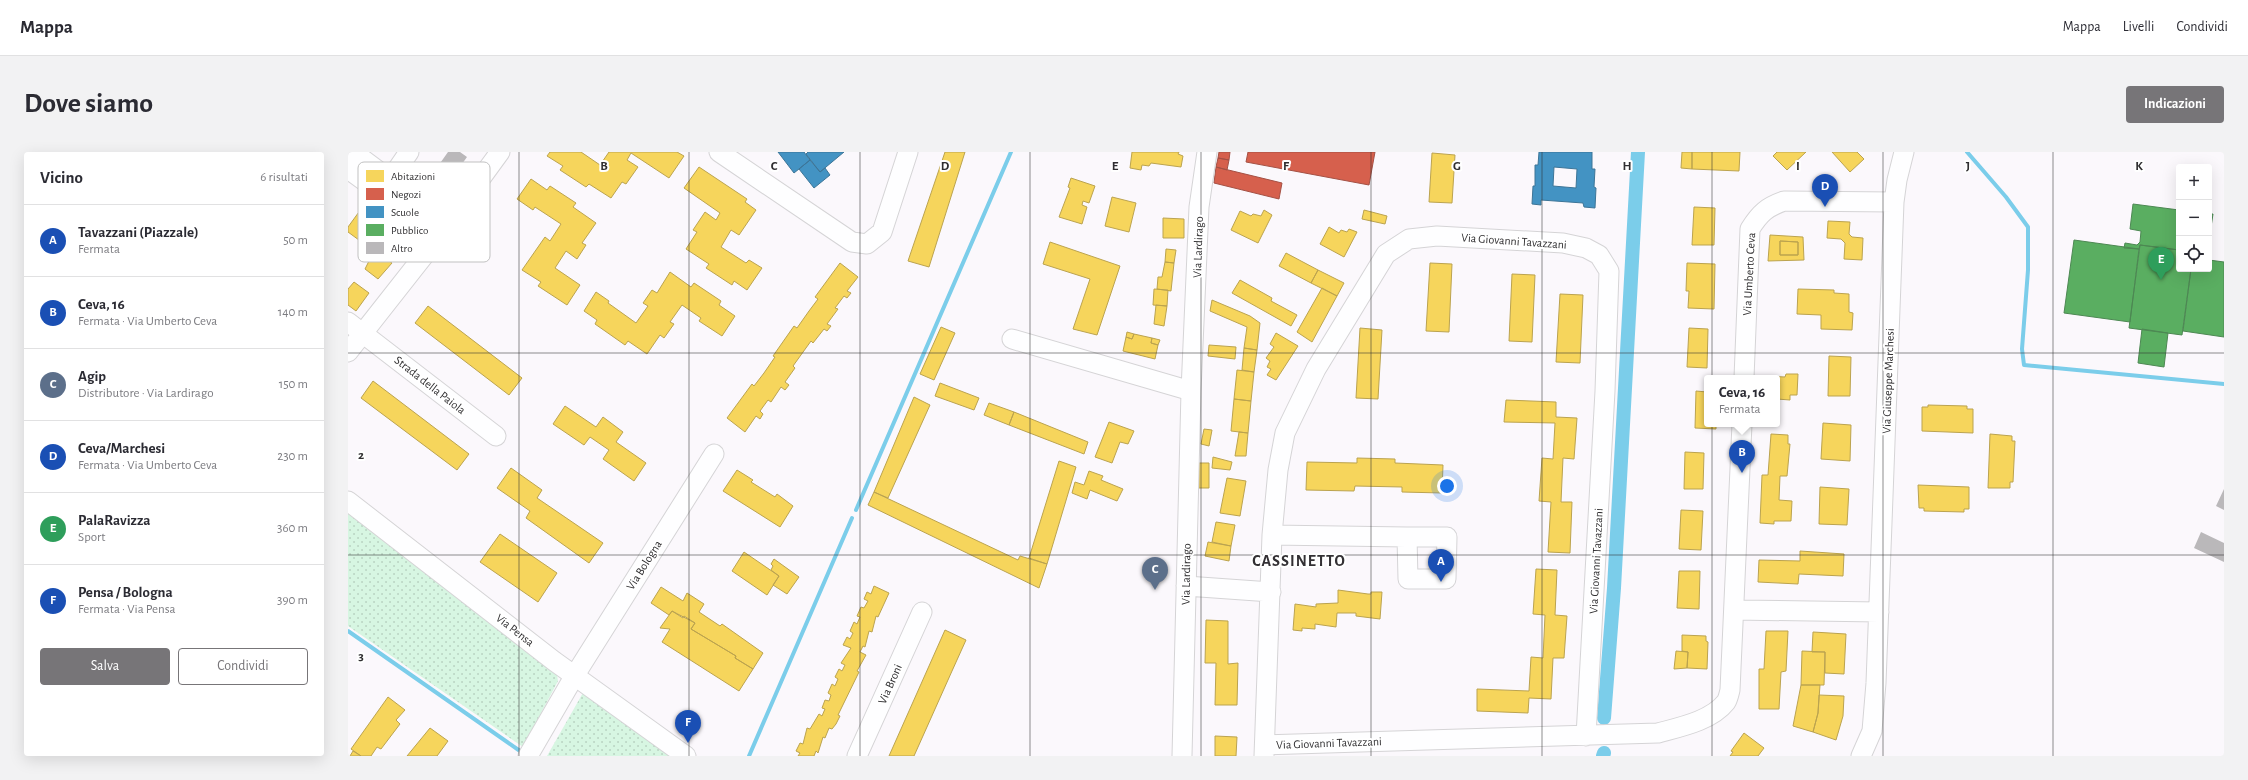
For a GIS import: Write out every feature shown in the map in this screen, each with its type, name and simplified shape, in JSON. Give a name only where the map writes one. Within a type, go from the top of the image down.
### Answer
[{"type":"street","points":[[353,152],[363,162]]},
{"type":"street","points":[[402,162],[409,152]]},
{"type":"street","points":[[490,166],[500,152]]},
{"type":"street","points":[[719,152],[852,242],[866,244],[882,232],[908,152]]},
{"type":"street","name":"Via Lardirago","points":[[1182,756],[1191,391],[1199,207],[1207,152]]},
{"type":"street","name":"Via Giuseppe Marchesi","points":[[1861,756],[1872,731],[1879,612],[1894,202],[1897,180],[1904,152]]},
{"type":"street","points":[[348,169],[358,173]]},
{"type":"street","name":"Via Umberto Ceva","points":[[1744,375],[1750,228],[1757,218],[1769,206],[1784,201],[1894,202]]},
{"type":"street","name":"Via Giovanni Tavazzani","points":[[1586,736],[1605,391],[1609,271],[1599,255],[1586,248],[1563,243],[1437,236],[1409,239],[1386,254],[1316,369],[1285,434],[1278,470],[1272,534],[1264,750],[1658,733],[1686,725],[1710,715],[1726,702],[1730,690],[1735,610]]},
{"type":"street","points":[[348,352],[418,262]]},
{"type":"street","name":"Strada della Paiola","points":[[348,322],[496,436]]},
{"type":"street","points":[[1012,339],[1191,391]]},
{"type":"street","points":[[1742,427],[1734,586],[1735,610],[1879,612]]},
{"type":"street","name":"Via Bologna","points":[[528,756],[575,675],[714,454]]},
{"type":"street","name":"Via Pensa","points":[[348,501],[575,675],[686,756]]},
{"type":"street","points":[[1272,534],[1408,537]]},
{"type":"street","points":[[1186,586],[1271,592]]},
{"type":"street","name":"Via Broni","points":[[857,756],[922,612]]},
{"type":"green space","points":[[348,510],[556,669],[558,681],[523,747],[348,626]]},
{"type":"green space","points":[[584,691],[673,756],[547,756]]},
{"type":"building: Abitazioni","points":[[550,152],[581,152],[600,165],[609,152],[677,152],[684,156],[669,178],[631,153],[627,160],[638,167],[626,184],[622,182],[611,198],[589,184],[586,187],[560,170],[563,166],[547,156]]},
{"type":"building: Abitazioni","points":[[945,152],[965,152],[929,267],[908,261]]},
{"type":"building: Abitazioni","points":[[1132,152],[1179,152],[1178,154],[1183,156],[1181,167],[1151,163],[1149,166],[1142,165],[1141,170],[1130,168]]},
{"type":"building: Abitazioni","points":[[1682,152],[1692,152],[1692,169],[1681,168]]},
{"type":"building: Abitazioni","points":[[1692,152],[1740,152],[1739,171],[1692,169]]},
{"type":"building: Abitazioni","points":[[1777,152],[1806,152],[1787,170],[1773,156]]},
{"type":"building: Abitazioni","points":[[1832,152],[1857,152],[1864,159],[1850,172]]},
{"type":"building: Abitazioni","points":[[1432,153],[1455,155],[1452,203],[1429,202]]},
{"type":"building: Abitazioni","points":[[699,167],[747,199],[745,202],[756,210],[739,235],[731,230],[721,247],[746,263],[749,260],[762,268],[747,290],[734,281],[732,285],[706,268],[709,264],[686,249],[697,232],[693,230],[705,212],[716,220],[720,213],[684,188]]},
{"type":"building: Abitazioni","points":[[1071,178],[1095,186],[1089,203],[1083,201],[1082,205],[1087,207],[1082,224],[1059,217],[1070,188],[1068,187]]},
{"type":"building: Abitazioni","points":[[531,179],[547,190],[550,186],[576,203],[573,207],[596,223],[582,243],[586,245],[577,259],[566,251],[555,268],[580,285],[567,305],[538,286],[541,282],[522,270],[545,237],[550,241],[561,224],[535,207],[533,210],[517,199]]},
{"type":"building: Abitazioni","points":[[1112,197],[1136,203],[1129,232],[1105,226]]},
{"type":"building: Abitazioni","points":[[1694,207],[1715,208],[1714,245],[1692,245]]},
{"type":"building: Abitazioni","points":[[1264,210],[1272,215],[1258,243],[1231,230],[1240,211],[1251,216],[1253,214],[1261,216]]},
{"type":"building: Abitazioni","points":[[1364,210],[1387,216],[1385,224],[1362,219]]},
{"type":"building: Abitazioni","points":[[358,213],[358,239],[348,232],[348,227]]},
{"type":"building: Abitazioni","points":[[1163,218],[1184,219],[1184,238],[1163,238]]},
{"type":"building: Abitazioni","points":[[1828,221],[1850,222],[1849,234],[1852,237],[1863,238],[1862,260],[1844,259],[1845,243],[1841,239],[1827,238]]},
{"type":"building: Abitazioni","points":[[1329,227],[1339,233],[1341,230],[1347,232],[1349,229],[1357,232],[1344,257],[1320,244]]},
{"type":"building: Abitazioni","points":[[1770,235],[1803,237],[1804,260],[1768,261]],"holes":[[[1780,241],[1798,242],[1798,255],[1780,255]]]},
{"type":"building: Abitazioni","points":[[1780,241],[1798,242],[1798,255],[1780,255]]},
{"type":"building: Abitazioni","points":[[1050,242],[1120,266],[1097,335],[1073,329],[1090,279],[1043,264]]},
{"type":"building: Abitazioni","points":[[1166,249],[1176,250],[1174,263],[1165,262]]},
{"type":"building: Abitazioni","points":[[1286,253],[1318,270],[1311,283],[1279,266]]},
{"type":"building: Abitazioni","points":[[368,262],[392,263],[378,279],[365,269]]},
{"type":"building: Abitazioni","points":[[1165,262],[1174,263],[1171,291],[1157,289],[1158,277],[1162,277]]},
{"type":"building: Abitazioni","points":[[840,263],[858,277],[847,291],[851,293],[847,298],[844,296],[835,308],[838,309],[827,324],[831,326],[827,331],[824,329],[813,343],[811,341],[793,366],[795,368],[785,382],[789,385],[785,390],[781,387],[771,402],[768,400],[760,411],[763,414],[760,419],[756,416],[745,432],[727,418],[752,384],[754,386],[764,373],[775,357],[773,356],[794,326],[797,328],[818,299],[815,297]]},
{"type":"building: Abitazioni","points":[[1430,263],[1452,264],[1449,332],[1426,331]]},
{"type":"building: Abitazioni","points":[[1687,263],[1715,264],[1714,309],[1688,308],[1689,291],[1686,291]]},
{"type":"building: Abitazioni","points":[[1318,270],[1344,283],[1337,296],[1311,283]]},
{"type":"building: Abitazioni","points":[[670,272],[691,287],[694,283],[721,301],[719,305],[735,316],[722,336],[699,321],[701,318],[682,305],[670,322],[674,324],[664,338],[660,335],[647,354],[628,341],[625,345],[595,324],[597,320],[584,311],[596,292],[609,301],[608,303],[636,323],[648,306],[643,303],[652,290],[657,293]]},
{"type":"building: Abitazioni","points":[[1512,274],[1535,275],[1532,342],[1509,341]]},
{"type":"building: Abitazioni","points":[[1240,280],[1272,298],[1271,301],[1297,315],[1291,326],[1232,293]]},
{"type":"building: Abitazioni","points":[[354,282],[369,293],[356,311],[348,305],[348,289]]},
{"type":"building: Abitazioni","points":[[1322,288],[1337,296],[1312,342],[1297,332]]},
{"type":"building: Abitazioni","points":[[1154,289],[1168,290],[1167,306],[1153,305]]},
{"type":"building: Abitazioni","points":[[1798,289],[1834,290],[1834,293],[1849,294],[1849,312],[1853,313],[1852,330],[1821,329],[1821,315],[1797,314]]},
{"type":"building: Abitazioni","points":[[1560,294],[1583,295],[1580,363],[1556,362]]},
{"type":"building: Abitazioni","points":[[1212,300],[1250,316],[1260,323],[1257,350],[1244,348],[1247,327],[1210,311]]},
{"type":"building: Abitazioni","points":[[1156,305],[1167,306],[1164,326],[1154,324]]},
{"type":"building: Abitazioni","points":[[428,306],[522,378],[509,395],[415,323]]},
{"type":"building: Abitazioni","points":[[941,327],[955,333],[934,380],[920,374]]},
{"type":"building: Abitazioni","points":[[1360,328],[1382,330],[1378,399],[1356,398]]},
{"type":"building: Abitazioni","points":[[1689,328],[1708,329],[1707,368],[1687,367]]},
{"type":"building: Abitazioni","points":[[1127,332],[1134,334],[1132,339],[1126,337]]},
{"type":"building: Abitazioni","points":[[1276,333],[1298,346],[1276,380],[1267,375],[1271,369],[1267,367],[1270,361],[1266,358],[1274,347],[1270,344]]},
{"type":"building: Abitazioni","points":[[1134,334],[1152,338],[1151,343],[1158,345],[1155,359],[1123,351],[1126,337],[1132,339]]},
{"type":"building: Abitazioni","points":[[1152,338],[1160,340],[1158,345],[1151,343]]},
{"type":"building: Abitazioni","points":[[1209,345],[1236,347],[1235,359],[1208,356]]},
{"type":"building: Abitazioni","points":[[1244,348],[1257,350],[1254,372],[1242,370]]},
{"type":"building: Abitazioni","points":[[1829,356],[1851,357],[1850,396],[1828,396]]},
{"type":"building: Abitazioni","points":[[1237,370],[1254,372],[1251,401],[1234,399]]},
{"type":"building: Abitazioni","points":[[1786,374],[1798,374],[1797,395],[1790,395],[1790,400],[1780,399],[1780,377],[1785,377]]},
{"type":"building: Abitazioni","points":[[373,381],[469,454],[457,470],[361,398]]},
{"type":"building: Abitazioni","points":[[940,383],[979,398],[974,410],[935,396]]},
{"type":"building: Abitazioni","points":[[1696,391],[1704,392],[1704,427],[1716,427],[1716,429],[1695,428]]},
{"type":"building: Abitazioni","points":[[914,397],[930,405],[888,498],[874,492]]},
{"type":"building: Abitazioni","points":[[1234,399],[1251,401],[1248,433],[1231,431]]},
{"type":"building: Abitazioni","points":[[1506,400],[1556,402],[1556,417],[1577,418],[1574,459],[1563,458],[1561,502],[1572,502],[1570,553],[1548,552],[1551,502],[1539,501],[1542,458],[1553,459],[1555,423],[1504,422]]},
{"type":"building: Abitazioni","points":[[989,403],[1014,412],[1009,425],[984,415]]},
{"type":"building: Abitazioni","points":[[1928,405],[1967,406],[1967,409],[1973,409],[1973,433],[1922,431],[1922,407],[1928,407]]},
{"type":"building: Abitazioni","points":[[565,406],[596,427],[603,417],[623,432],[616,442],[646,463],[634,481],[603,459],[609,450],[590,437],[584,445],[553,424]]},
{"type":"building: Abitazioni","points":[[1014,412],[1088,442],[1084,454],[1009,425]]},
{"type":"building: Abitazioni","points":[[1109,422],[1134,431],[1128,444],[1120,442],[1112,463],[1095,457]]},
{"type":"building: Abitazioni","points":[[1823,423],[1851,425],[1850,461],[1821,459]]},
{"type":"building: Abitazioni","points":[[1204,429],[1212,430],[1209,446],[1201,444]]},
{"type":"building: Abitazioni","points":[[1239,432],[1248,433],[1246,456],[1235,456]]},
{"type":"building: Abitazioni","points":[[1771,434],[1788,435],[1788,444],[1790,444],[1787,476],[1780,476],[1779,500],[1792,501],[1791,521],[1774,521],[1774,524],[1760,523],[1762,475],[1768,475]]},
{"type":"building: Abitazioni","points":[[1990,434],[2012,436],[2012,441],[2015,441],[2013,482],[2010,482],[2010,488],[1988,488]]},
{"type":"building: Abitazioni","points":[[1685,452],[1704,453],[1703,489],[1684,489]]},
{"type":"building: Abitazioni","points":[[1213,457],[1232,462],[1230,470],[1212,468]]},
{"type":"building: Abitazioni","points":[[1357,458],[1395,459],[1395,463],[1443,465],[1442,493],[1402,492],[1402,487],[1355,486],[1354,491],[1306,490],[1307,462],[1357,463]]},
{"type":"building: Abitazioni","points":[[1059,461],[1076,467],[1047,564],[1029,558]]},
{"type":"building: Abitazioni","points":[[1199,463],[1209,463],[1209,488],[1199,488]]},
{"type":"building: Abitazioni","points":[[511,468],[542,490],[537,498],[603,543],[589,563],[526,518],[530,511],[497,488]]},
{"type":"building: Abitazioni","points":[[737,470],[753,480],[751,482],[775,497],[777,494],[793,506],[780,527],[723,491]]},
{"type":"building: Abitazioni","points":[[1089,471],[1103,476],[1101,480],[1123,489],[1117,501],[1090,490],[1087,499],[1072,493],[1075,482],[1084,485]]},
{"type":"building: Abitazioni","points":[[1227,478],[1246,481],[1240,516],[1220,513]]},
{"type":"building: Abitazioni","points":[[1918,485],[1969,487],[1969,509],[1964,509],[1964,512],[1924,511],[1924,508],[1919,508]]},
{"type":"building: Abitazioni","points":[[1820,487],[1849,489],[1847,525],[1819,524]]},
{"type":"building: Abitazioni","points":[[874,492],[1018,560],[1020,556],[1047,564],[1039,588],[868,505]]},
{"type":"building: Abitazioni","points":[[1681,510],[1703,511],[1701,550],[1679,549]]},
{"type":"building: Abitazioni","points":[[1216,522],[1235,525],[1231,546],[1212,542]]},
{"type":"building: Abitazioni","points":[[500,534],[557,573],[538,602],[480,562]]},
{"type":"building: Abitazioni","points":[[1208,542],[1231,546],[1229,561],[1205,556]]},
{"type":"building: Abitazioni","points":[[1800,551],[1844,554],[1843,576],[1799,574],[1798,584],[1758,582],[1759,560],[1800,561]]},
{"type":"building: Abitazioni","points":[[744,552],[779,576],[767,595],[732,571]]},
{"type":"building: Abitazioni","points":[[774,559],[799,577],[787,594],[773,585],[779,576],[771,570],[773,566],[771,564]]},
{"type":"building: Abitazioni","points":[[1536,569],[1557,570],[1555,615],[1567,616],[1564,658],[1553,658],[1551,699],[1529,698],[1528,713],[1477,711],[1477,689],[1529,691],[1531,657],[1543,658],[1545,615],[1533,614]]},
{"type":"building: Abitazioni","points":[[1679,571],[1700,571],[1699,609],[1677,608]]},
{"type":"building: Abitazioni","points":[[874,586],[889,593],[878,617],[876,616],[872,632],[869,631],[865,647],[863,646],[860,652],[866,655],[857,671],[859,672],[838,715],[840,716],[832,729],[829,728],[825,738],[823,737],[818,753],[816,751],[814,756],[798,756],[800,753],[796,751],[800,743],[803,744],[807,728],[810,729],[819,714],[822,716],[825,709],[822,708],[825,700],[829,701],[831,695],[828,693],[832,684],[835,686],[838,679],[835,677],[839,669],[842,671],[845,665],[841,663],[851,648],[843,645],[847,637],[850,639],[853,633],[850,631],[854,622],[857,624],[860,617],[857,616],[861,607],[864,608],[868,601],[864,599],[867,592],[871,594]]},
{"type":"building: Abitazioni","points":[[661,587],[683,601],[687,593],[704,604],[699,612],[720,626],[722,624],[763,653],[753,669],[735,658],[736,656],[691,629],[695,623],[672,611],[669,615],[651,603]]},
{"type":"building: Abitazioni","points":[[1338,590],[1368,594],[1371,594],[1371,592],[1382,592],[1380,619],[1356,616],[1356,613],[1337,613],[1336,627],[1315,624],[1315,629],[1302,628],[1302,631],[1293,630],[1295,604],[1316,607],[1316,604],[1338,603]]},
{"type":"building: Abitazioni","points":[[672,611],[695,623],[691,629],[736,656],[735,658],[753,669],[739,691],[662,642],[670,629],[660,628]]},
{"type":"building: Abitazioni","points":[[1206,620],[1228,621],[1228,664],[1238,663],[1237,705],[1215,705],[1216,663],[1205,663]]},
{"type":"building: Abitazioni","points":[[945,630],[966,640],[914,756],[889,756]]},
{"type":"building: Abitazioni","points":[[1766,631],[1788,631],[1786,671],[1781,672],[1779,709],[1759,709],[1759,669],[1764,669]]},
{"type":"building: Abitazioni","points":[[1813,632],[1846,634],[1844,674],[1825,673],[1825,652],[1812,652]]},
{"type":"building: Abitazioni","points":[[1682,635],[1706,636],[1706,641],[1708,642],[1707,669],[1687,668],[1688,652],[1682,651]]},
{"type":"building: Abitazioni","points":[[1676,651],[1688,652],[1687,668],[1674,669]]},
{"type":"building: Abitazioni","points":[[1802,651],[1825,652],[1824,685],[1801,685]]},
{"type":"building: Abitazioni","points":[[1801,685],[1820,685],[1818,713],[1813,732],[1793,726]]},
{"type":"building: Abitazioni","points":[[1819,695],[1844,696],[1843,716],[1836,740],[1813,732],[1818,713]]},
{"type":"building: Abitazioni","points":[[388,697],[405,710],[396,720],[400,724],[381,749],[377,747],[371,756],[361,756],[351,749]]},
{"type":"building: Abitazioni","points":[[430,728],[448,741],[437,756],[407,756]]},
{"type":"building: Abitazioni","points":[[1744,733],[1764,748],[1758,756],[1730,756],[1733,752],[1731,751]]},
{"type":"building: Abitazioni","points":[[1215,736],[1237,737],[1236,756],[1215,756]]},
{"type":"building: Abitazioni","points":[[353,751],[361,756],[350,756]]},
{"type":"building: Negozi","points":[[1219,152],[1230,152],[1229,160],[1218,158]]},
{"type":"building: Negozi","points":[[1248,152],[1375,152],[1369,185],[1246,162]]},
{"type":"building: Negozi","points":[[1218,158],[1229,160],[1227,170],[1216,167]]},
{"type":"building: Negozi","points":[[1216,167],[1282,183],[1279,199],[1214,183]]},
{"type":"building: Scuole","points":[[778,152],[804,152],[810,160],[794,173]]},
{"type":"building: Scuole","points":[[808,152],[844,152],[820,172],[806,154]]},
{"type":"building: Scuole","points":[[1539,152],[1592,152],[1592,169],[1595,169],[1595,208],[1584,207],[1583,203],[1541,200],[1541,205],[1532,204],[1533,186],[1535,186],[1535,165],[1538,165]],"holes":[[[1554,167],[1577,169],[1576,188],[1553,186]]]},
{"type":"building: Scuole","points":[[810,160],[820,172],[825,168],[830,175],[814,188],[799,169]]},
{"type":"building: Pubblico","points":[[2133,204],[2176,210],[2176,250],[2140,245],[2139,249],[2124,248],[2125,243],[2137,245],[2140,242],[2141,231],[2130,229]]},
{"type":"building: Pubblico","points":[[2074,240],[2139,249],[2130,322],[2064,313]]},
{"type":"building: Pubblico","points":[[2140,245],[2176,250],[2176,272],[2191,272],[2182,335],[2129,328]]},
{"type":"building: Pubblico","points":[[2212,260],[2224,262],[2224,337],[2183,331],[2191,272],[2212,272]]},
{"type":"building: Pubblico","points":[[2142,329],[2168,333],[2164,367],[2138,363]]},
{"type":"building: Altro","points":[[448,152],[460,152],[467,157],[463,162],[441,162]]},
{"type":"building: Altro","points":[[2224,489],[2224,510],[2216,506]]},
{"type":"building: Altro","points":[[2201,532],[2224,543],[2224,562],[2194,548]]},
{"type":"waterway","points":[[856,510],[1011,152]]},
{"type":"waterway","points":[[1604,718],[1614,588],[1638,152]]},
{"type":"waterway","points":[[1967,152],[2006,197],[2028,227],[2028,270],[2022,349],[2024,365],[2224,384]]},
{"type":"waterway","points":[[749,756],[852,518]]},
{"type":"waterway","points":[[348,631],[520,751]]},
{"type":"place","name":"Ceva/Marchesi","points":[[1825,207]]},
{"type":"place","name":"PalaRavizza","points":[[2161,280]]},
{"type":"place","name":"Ceva, 16","points":[[1742,473]]},
{"type":"place","name":"Tavazzani (Piazzale)","points":[[1441,582]]},
{"type":"place","name":"Agip","points":[[1155,590]]},
{"type":"place","name":"Pensa / Bologna","points":[[688,743]]},
{"type":"district","name":"CASSINETTO","points":[[1299,561]]}]
